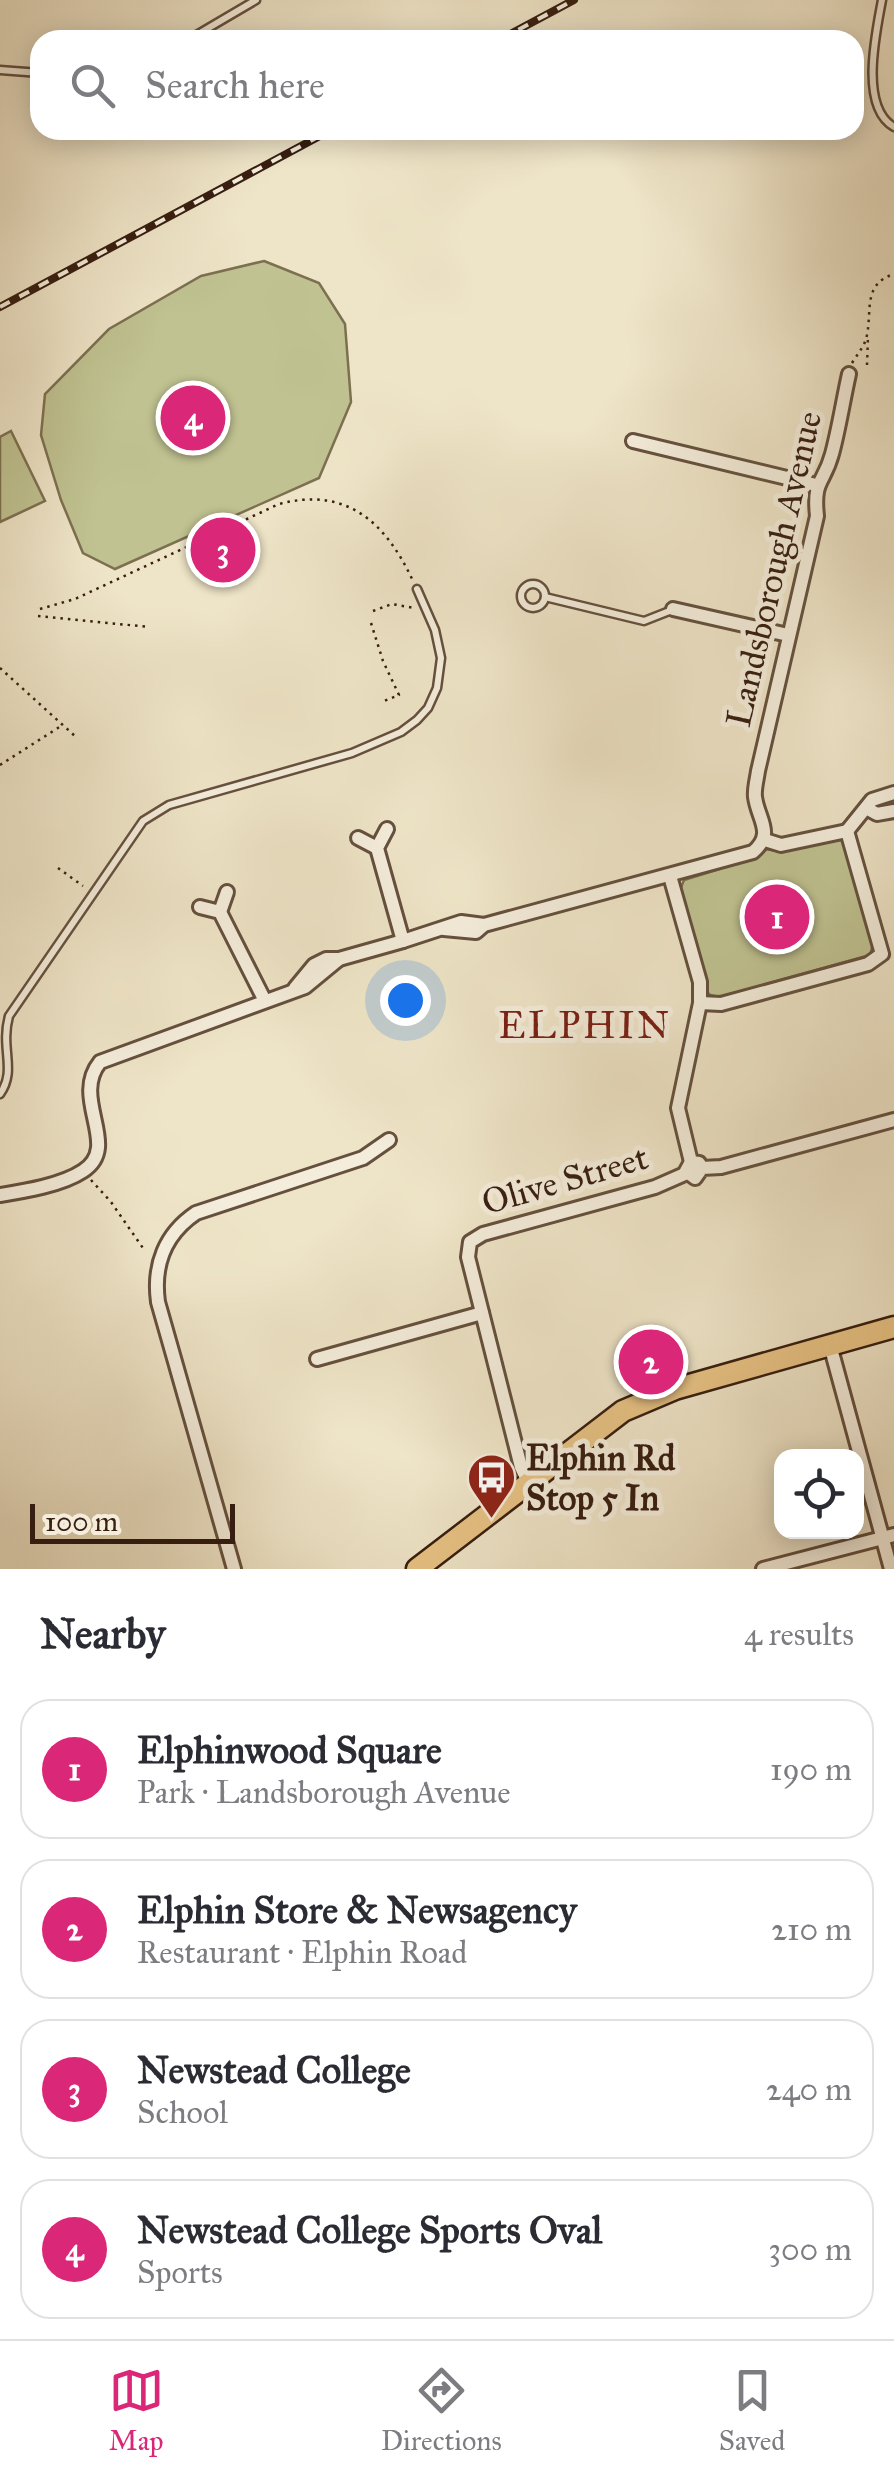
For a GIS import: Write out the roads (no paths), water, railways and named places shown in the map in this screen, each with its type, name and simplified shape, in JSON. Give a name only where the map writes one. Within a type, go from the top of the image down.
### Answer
[{"type":"highway","points":[[418,1569],[606,1422],[646,1400],[894,1328]]},
{"type":"street","name":"Landsborough Avenue","points":[[764,840],[754,794],[816,516],[816,485],[832,454],[849,374]]},
{"type":"street","points":[[632,441],[816,485]]},
{"type":"street","points":[[673,610],[788,635]]},
{"type":"street","points":[[1,1196],[82,1172],[90,1164],[99,1146],[88,1093],[93,1070],[100,1062],[305,987],[340,959],[444,929],[476,932],[484,925],[753,852],[764,840],[781,845],[847,831],[868,810],[872,800],[894,793]]},
{"type":"street","points":[[868,810],[877,814],[894,811]]},
{"type":"street","points":[[387,829],[377,848],[403,941]]},
{"type":"street","points":[[700,1002],[720,1004],[888,956],[847,831]]},
{"type":"street","points":[[358,838],[377,848]]},
{"type":"street","points":[[670,876],[700,982],[700,1002],[678,1108],[693,1168]]},
{"type":"street","points":[[227,892],[220,912],[265,1002]]},
{"type":"street","points":[[200,907],[220,912]]},
{"type":"street","name":"Olive Street","points":[[528,1482],[468,1257],[467,1248],[474,1238],[655,1188],[693,1168],[721,1167],[894,1120]]},
{"type":"street","points":[[234,1569],[158,1302],[159,1260],[178,1227],[196,1214],[364,1158],[389,1140]]},
{"type":"street","points":[[317,1358],[482,1313]]},
{"type":"street","points":[[830,1345],[888,1536],[891,1569]]},
{"type":"street","points":[[764,1569],[888,1536]]},
{"type":"lane","points":[[205,30],[256,0]]},
{"type":"lane","points":[[882,0],[875,40],[874,94],[884,121],[894,126]]},
{"type":"lane","points":[[0,70],[30,73]]},
{"type":"lane","points":[[0,1094],[8,1078],[1,1038],[5,1024],[135,830],[156,811],[352,752],[401,732],[417,720],[437,688],[441,658],[435,630],[417,589]]},
{"type":"lane","points":[[545,597],[644,620],[673,610]]},
{"type":"railway","points":[[518,30],[574,0]]},
{"type":"railway","points":[[0,307],[312,140]]},
{"type":"place","name":"Newstead College Sports Oval","points":[[193,418]]},
{"type":"place","name":"Newstead College","points":[[223,550]]},
{"type":"place","name":"Elphinwood Square","points":[[777,917]]},
{"type":"place","name":"Elphin Store & Newsagency","points":[[651,1362]]},
{"type":"place","name":"Elphin Rd Stop 5 In","points":[[491,1520]]},
{"type":"district","name":"ELPHIN","points":[[585,1025]]}]
